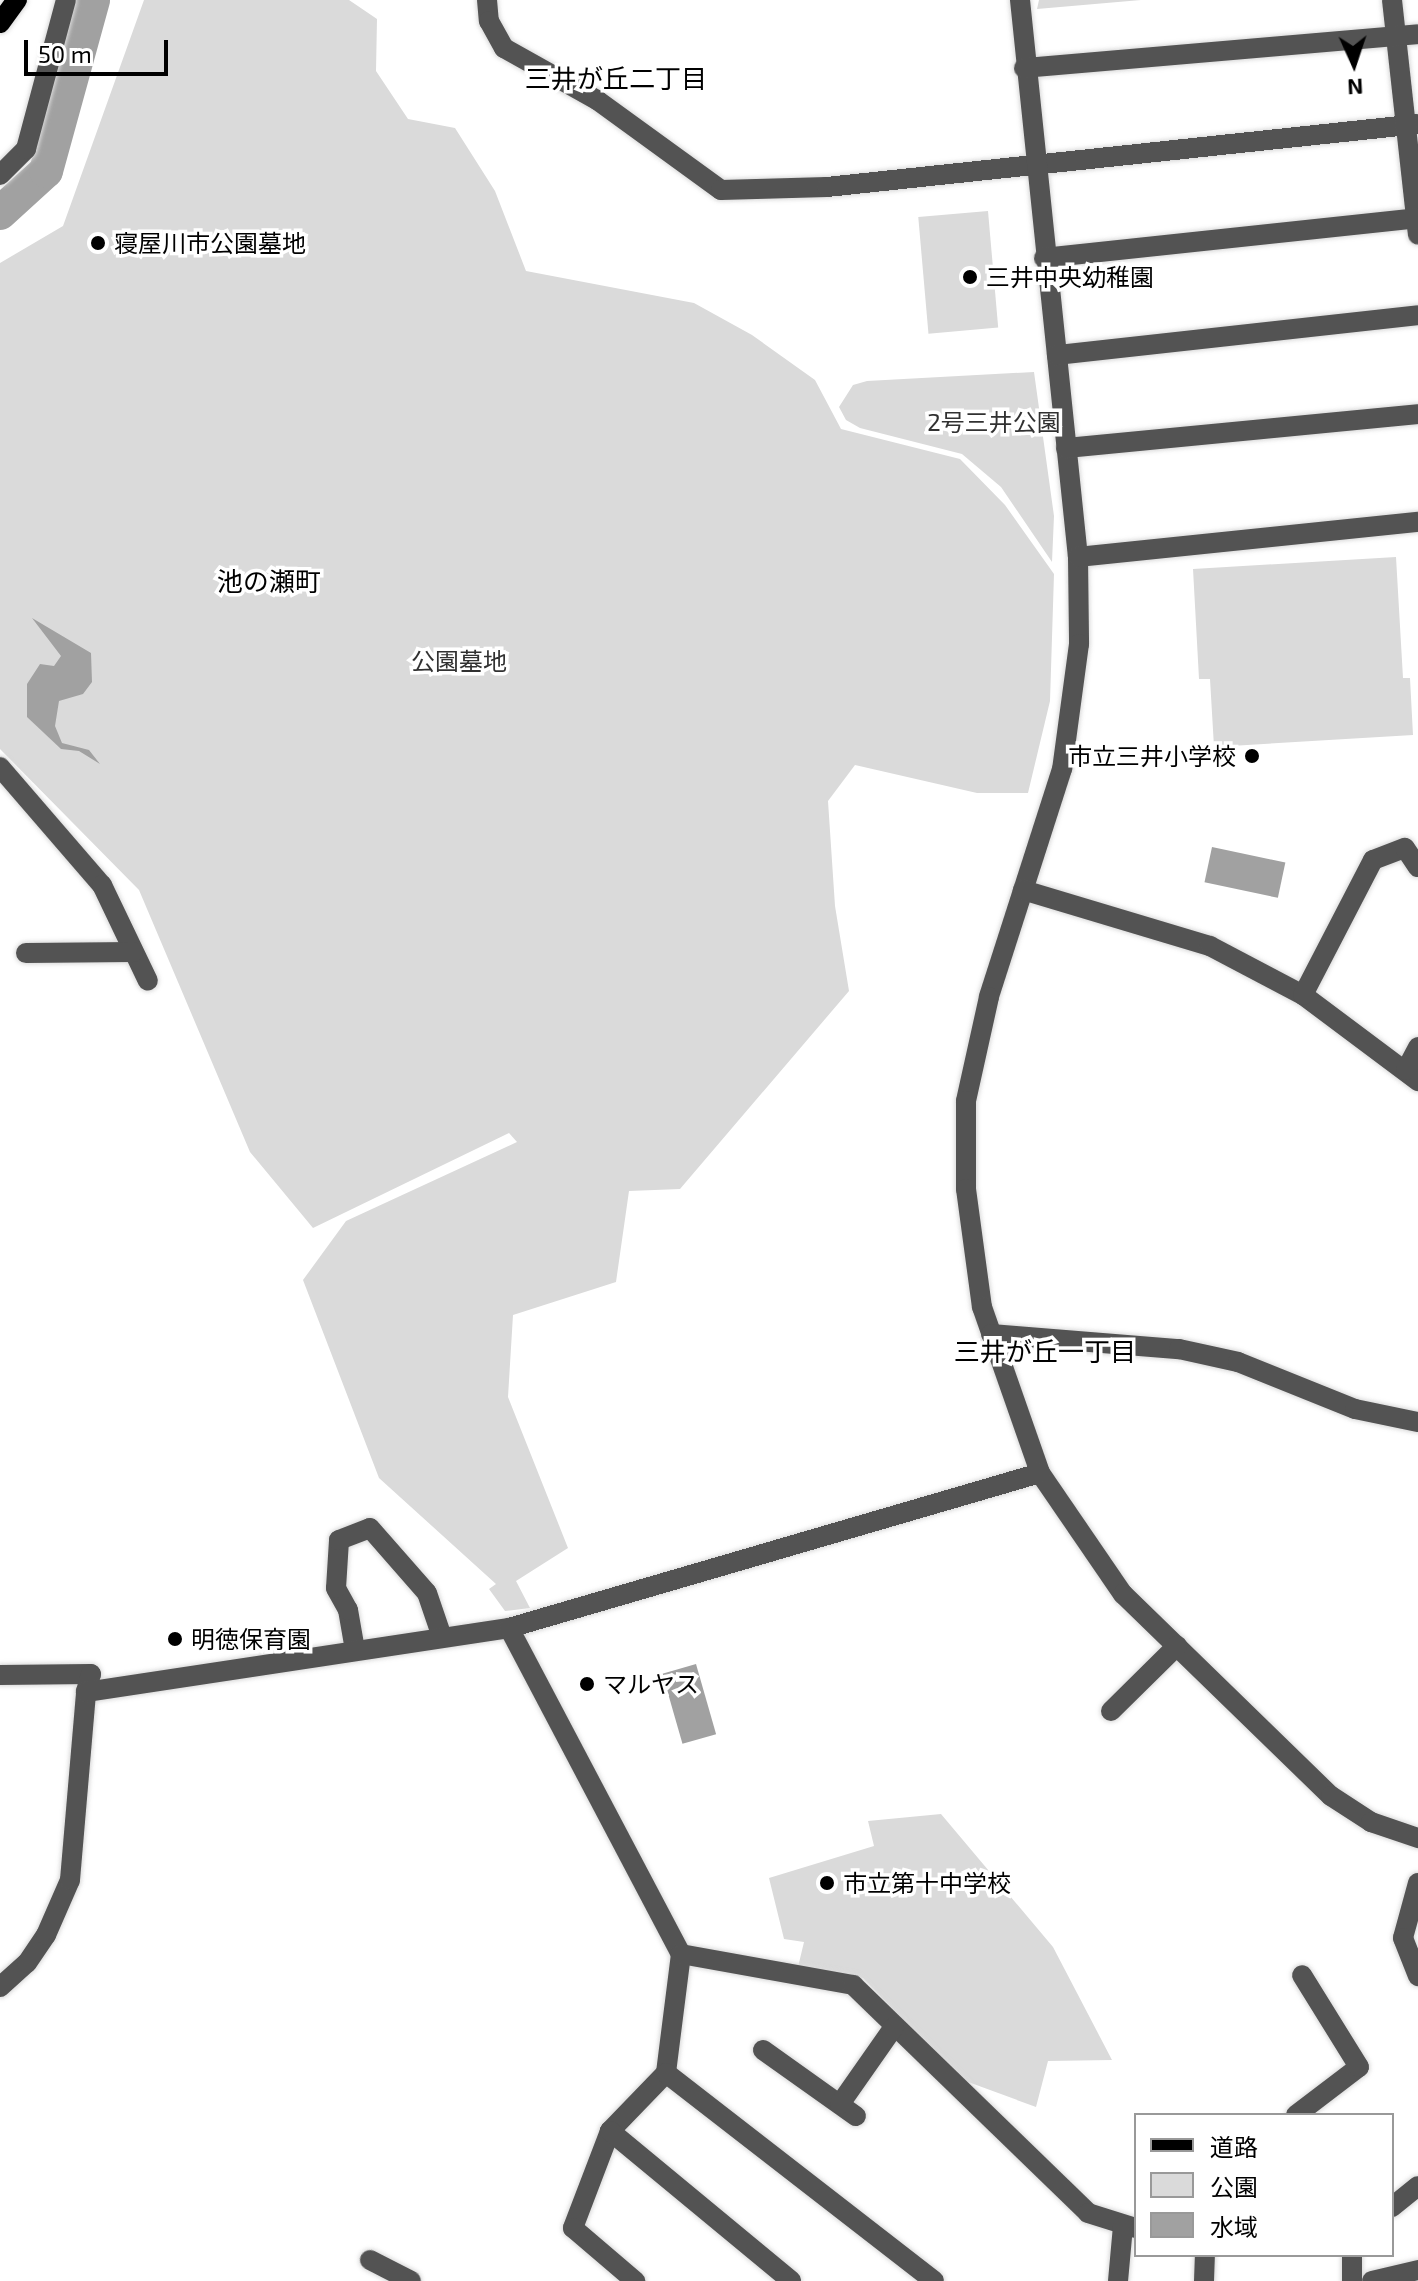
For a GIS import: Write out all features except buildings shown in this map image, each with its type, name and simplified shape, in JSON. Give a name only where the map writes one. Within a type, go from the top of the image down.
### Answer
[{"type":"main road","points":[[0,23],[17,0]]},
{"type":"street","points":[[0,175],[26,149],[66,0]]},
{"type":"street","points":[[487,0],[489,21],[504,48],[597,100],[721,190],[827,187],[1412,125]]},
{"type":"street","points":[[1020,0],[1024,68],[1078,557],[1079,644],[1072,716],[1062,769],[989,997],[966,1101],[968,1215],[982,1307],[1040,1473],[1123,1594],[1331,1796],[1371,1822],[1418,1838]]},
{"type":"street","points":[[1044,258],[1417,226],[1412,125],[1392,0]]},
{"type":"street","points":[[1024,68],[1418,34]]},
{"type":"street","points":[[1057,355],[1418,315]]},
{"type":"street","points":[[1066,448],[1418,414]]},
{"type":"street","points":[[1078,557],[1418,522]]},
{"type":"street","points":[[0,767],[102,885],[148,981]]},
{"type":"street","points":[[1303,995],[1373,860],[1405,848],[1418,867]]},
{"type":"street","points":[[1023,890],[1210,946],[1303,995],[1412,1076],[1418,1047]]},
{"type":"street","points":[[26,953],[133,952]]},
{"type":"street","points":[[991,1334],[1179,1349],[1238,1362],[1355,1409],[1418,1422]]},
{"type":"street","points":[[86,1692],[509,1628],[1040,1473]]},
{"type":"street","points":[[355,1650],[348,1610],[336,1588],[339,1540],[370,1528],[427,1593],[442,1637]]},
{"type":"street","points":[[509,1628],[681,1954],[666,2073],[610,2131],[573,2228],[635,2281]]},
{"type":"street","points":[[1111,1711],[1177,1646]]},
{"type":"street","points":[[0,1675],[91,1674],[86,1692],[70,1880],[46,1935],[27,1963],[0,1987]]},
{"type":"street","points":[[1418,1883],[1403,1938],[1418,1976]]},
{"type":"street","points":[[681,1954],[853,1985],[1088,2213],[1129,2227],[1118,2281]]},
{"type":"street","points":[[1299,2113],[1359,2067],[1302,1975]]},
{"type":"street","points":[[763,2050],[848,2110],[894,2027]]},
{"type":"street","points":[[666,2073],[923,2278]]},
{"type":"street","points":[[610,2131],[791,2281]]},
{"type":"street","points":[[1394,2205],[1418,2186]]},
{"type":"street","points":[[1205,2257],[1205,2281]]},
{"type":"street","points":[[1352,2257],[1352,2281]]},
{"type":"street","points":[[380,2281],[370,2260],[407,2275],[411,2281]]},
{"type":"street","points":[[1372,2281],[1418,2270]]},
{"type":"green space","name":"公園墓地","points":[[144,0],[349,0],[377,19],[376,71],[408,119],[455,128],[495,191],[526,271],[694,303],[752,335],[815,380],[841,429],[960,459],[1005,505],[1054,574],[1050,701],[1028,793],[977,793],[855,765],[828,801],[835,906],[849,991],[680,1189],[629,1191],[616,1282],[513,1315],[508,1397],[568,1548],[516,1581],[530,1608],[505,1611],[489,1589],[496,1584],[379,1478],[303,1280],[346,1221],[517,1142],[509,1133],[313,1228],[250,1152],[139,890],[0,749],[0,263],[63,226]]},
{"type":"green space","points":[[1039,0],[1141,0],[1037,9]]},
{"type":"green space","points":[[988,211],[998,328],[928,334],[918,217]]},
{"type":"green space","name":"2号三井公園","points":[[1034,372],[1054,516],[1052,562],[1001,487],[962,454],[860,428],[846,420],[839,407],[853,385],[867,381]]},
{"type":"green space","points":[[1396,557],[1403,678],[1410,678],[1413,735],[1214,747],[1210,679],[1199,679],[1193,569]]},
{"type":"green space","points":[[941,1814],[1053,1947],[1112,2060],[1048,2061],[1036,2107],[960,2079],[863,1978],[798,1967],[804,1942],[784,1939],[769,1878],[874,1846],[868,1821]]},
{"type":"water","points":[[32,618],[91,653],[92,682],[83,694],[59,701],[55,726],[62,743],[89,750],[100,764],[79,751],[61,749],[27,717],[27,684],[40,664],[54,666],[61,656]]},
{"type":"water","points":[[1212,847],[1285,863],[1278,898],[1205,882]]},
{"type":"water","points":[[696,1664],[716,1734],[682,1744],[662,1674]]},
{"type":"waterway","points":[[0,213],[46,171],[93,0]]},
{"type":"place","name":"寝屋川市公園墓地","points":[[98,243]]},
{"type":"place","name":"三井中央幼稚園","points":[[970,277]]},
{"type":"place","name":"市立三井小学校","points":[[1252,756]]},
{"type":"place","name":"明徳保育園","points":[[175,1639]]},
{"type":"place","name":"マルヤス","points":[[587,1684]]},
{"type":"place","name":"市立第十中学校","points":[[827,1883]]},
{"type":"district","name":"三井が丘二丁目","points":[[616,78]]},
{"type":"district","name":"池の瀬町","points":[[269,581]]},
{"type":"district","name":"三井が丘一丁目","points":[[1045,1351]]}]
